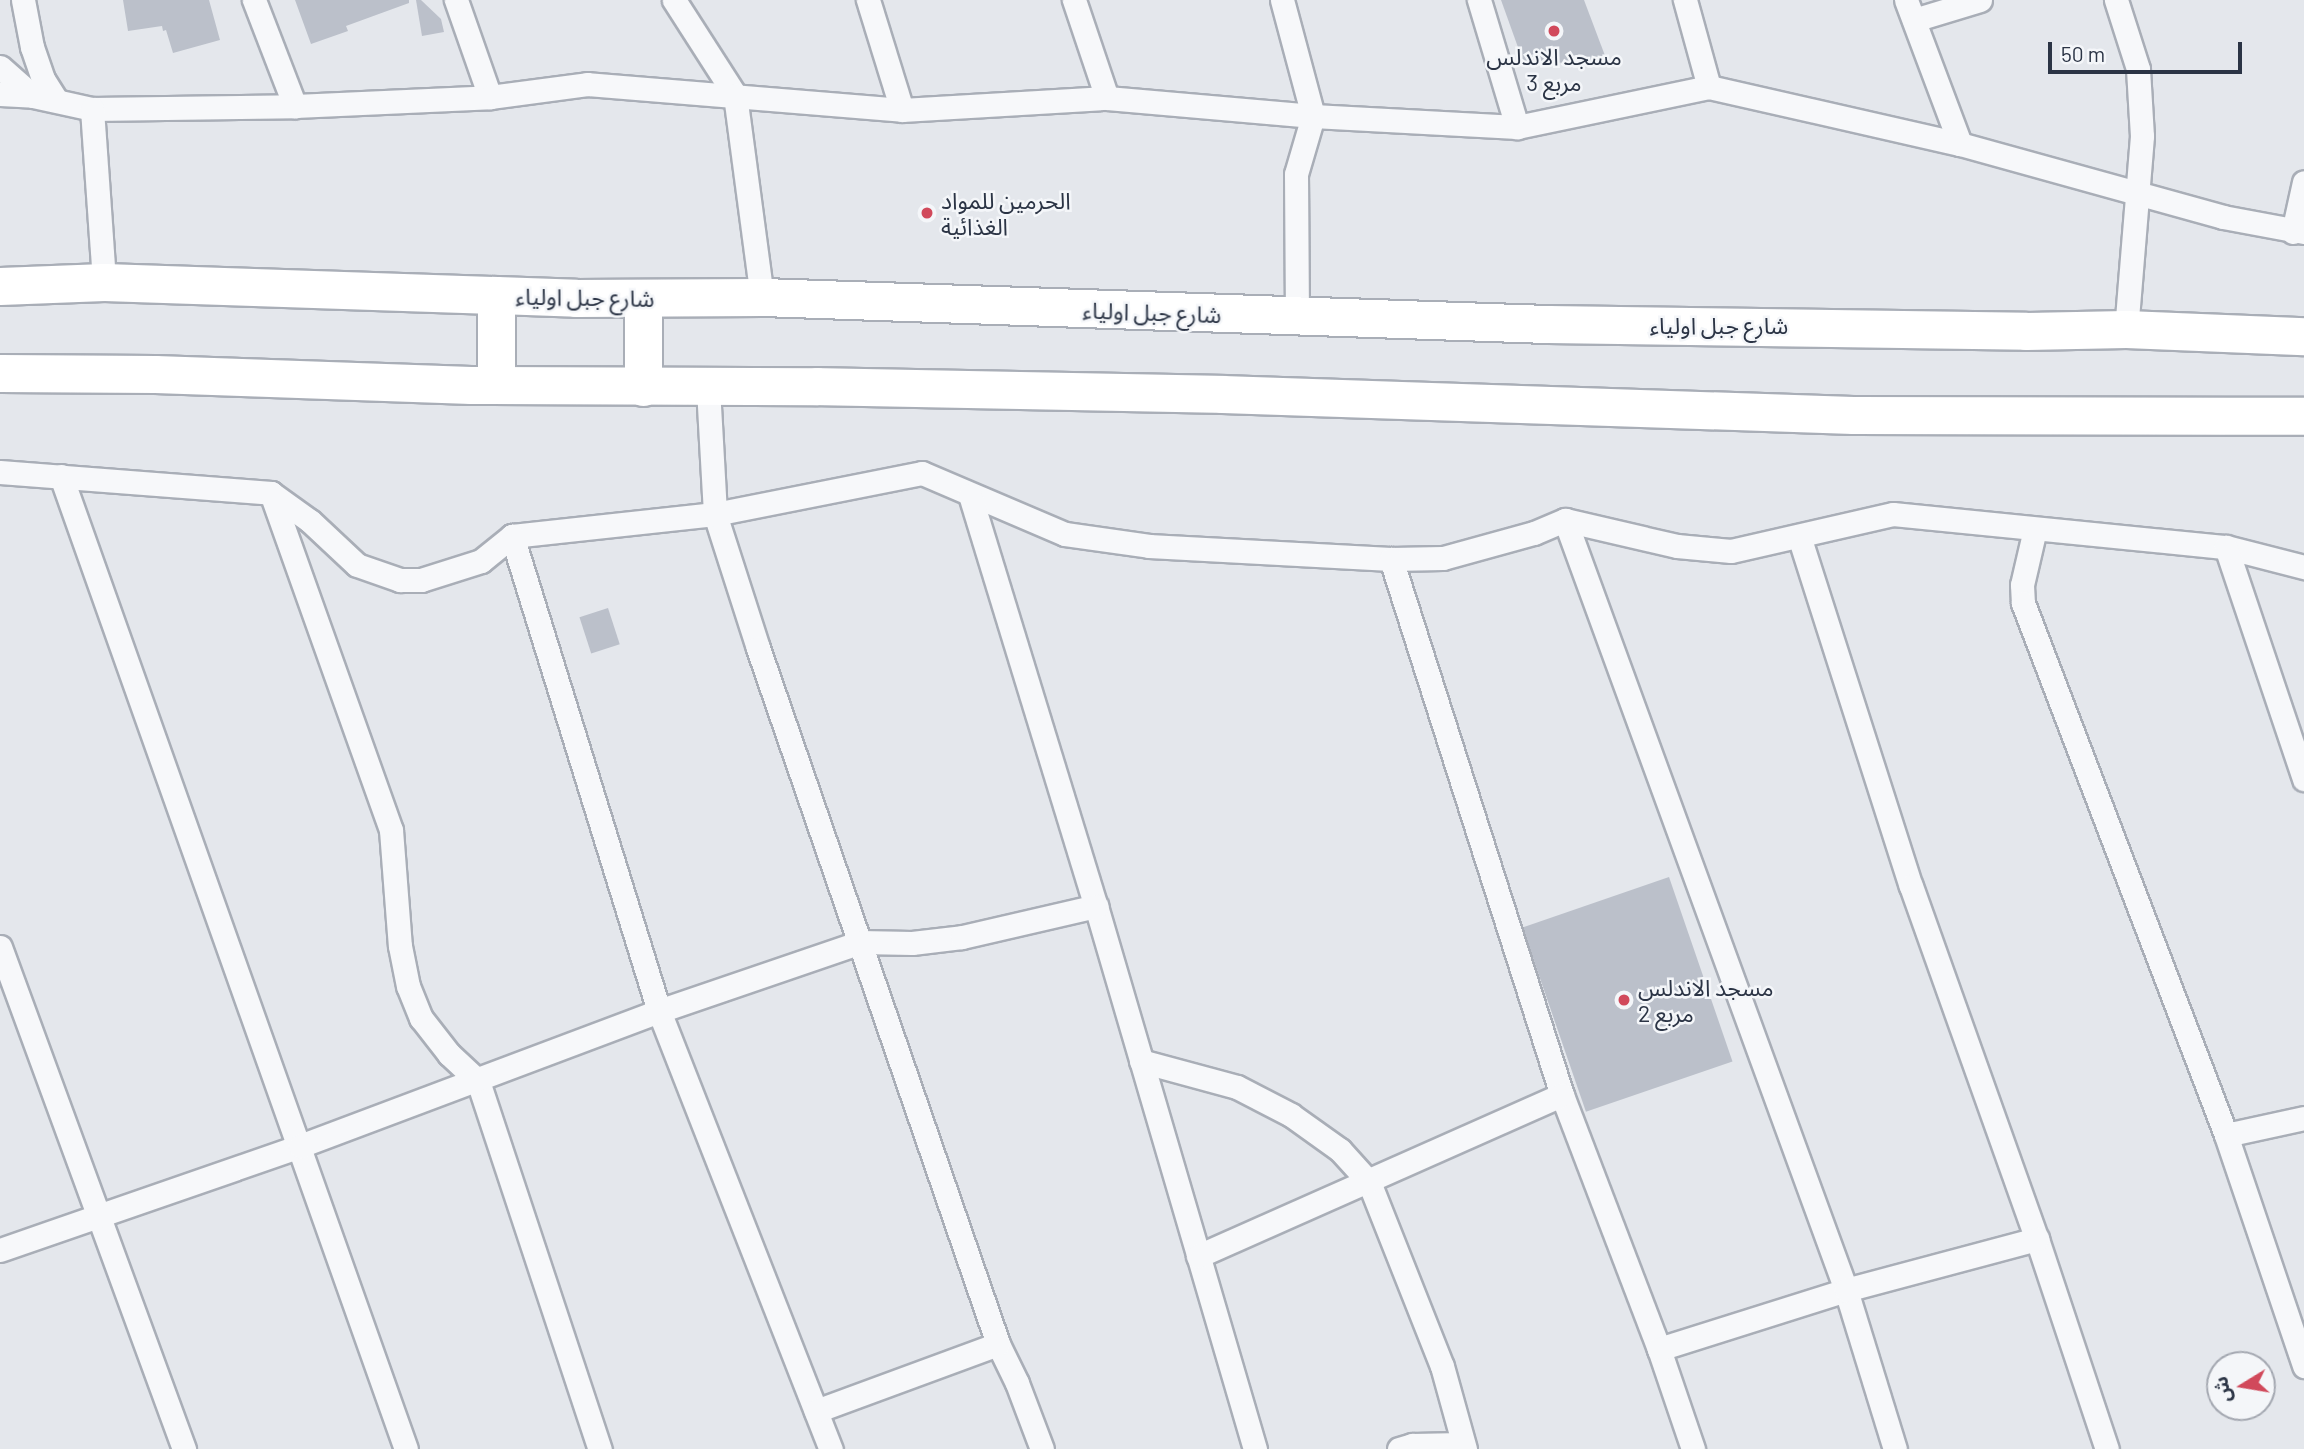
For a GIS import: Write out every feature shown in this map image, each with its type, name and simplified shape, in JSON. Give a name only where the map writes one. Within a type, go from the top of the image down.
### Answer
[{"type":"highway","name":"شارع جبل اولياء","points":[[0,286],[104,282],[643,299],[762,298],[1548,324],[2026,331],[2126,329],[2304,336]]},
{"type":"highway","points":[[496,295],[496,384]]},
{"type":"highway","points":[[642,387],[643,299]]},
{"type":"highway","points":[[0,373],[642,387],[817,386],[1222,394],[1853,415],[2304,416]]},
{"type":"street","points":[[23,0],[32,47],[43,79],[55,100]]},
{"type":"street","points":[[254,0],[295,106]]},
{"type":"street","points":[[456,0],[490,97]]},
{"type":"street","points":[[674,0],[735,94],[762,298]]},
{"type":"street","points":[[868,0],[902,110]]},
{"type":"street","points":[[1074,0],[1107,98]]},
{"type":"street","points":[[1282,0],[1313,116],[1296,174],[1297,316]]},
{"type":"street","points":[[1479,0],[1517,127]]},
{"type":"street","points":[[1685,0],[1709,87]]},
{"type":"street","points":[[1960,144],[1910,10],[1980,0]]},
{"type":"street","points":[[2116,0],[2137,69],[2142,136],[2126,329]]},
{"type":"street","points":[[0,67],[33,96]]},
{"type":"street","points":[[0,94],[33,96],[92,109],[295,106],[490,97],[587,84],[735,94],[902,110],[1107,98],[1313,116],[1517,127],[1709,87],[1960,144],[2138,194],[2299,232],[2304,182]]},
{"type":"street","points":[[92,109],[104,282]]},
{"type":"street","points":[[708,388],[716,514],[758,648],[998,1344],[1017,1383],[1042,1449]]},
{"type":"street","points":[[0,472],[271,493],[310,521],[357,565],[400,580],[421,580],[481,561],[512,536],[716,514],[922,473],[937,477],[970,495],[1065,534],[1149,546],[1391,559],[1443,558],[1534,533],[1564,520],[1677,546],[1731,551],[1893,513],[2226,547],[2304,568]]},
{"type":"street","points":[[61,476],[406,1449]]},
{"type":"street","points":[[271,493],[391,830],[400,946],[408,986],[421,1018],[449,1054],[478,1081],[600,1449]]},
{"type":"street","points":[[970,495],[1096,906],[1255,1449]]},
{"type":"street","points":[[1564,520],[1846,1290],[1895,1449]]},
{"type":"street","points":[[2035,529],[2022,585],[2023,603],[2226,1135],[2304,1366]]},
{"type":"street","points":[[512,536],[659,1010],[831,1449]]},
{"type":"street","points":[[1800,536],[1911,886],[2037,1239],[2107,1449]]},
{"type":"street","points":[[2226,547],[2304,779]]},
{"type":"street","points":[[1391,559],[1562,1095],[1659,1349],[1693,1449]]},
{"type":"street","points":[[0,1250],[300,1146],[478,1081],[659,1010],[860,942],[912,943],[962,937],[1096,906]]},
{"type":"street","points":[[0,947],[6,978],[99,1214],[184,1449]]},
{"type":"street","points":[[1142,1061],[1237,1087],[1291,1115],[1340,1150],[1369,1182],[1442,1366],[1464,1446],[1412,1446],[1399,1449]]},
{"type":"street","points":[[1198,1256],[1562,1095]]},
{"type":"street","points":[[2226,1135],[2304,1118]]},
{"type":"street","points":[[1659,1349],[1846,1290],[2037,1239]]},
{"type":"street","points":[[816,1411],[998,1344]]},
{"type":"building","points":[[123,0],[209,0],[220,40],[173,53],[166,30],[163,31],[162,26],[128,31]]},
{"type":"building","points":[[295,0],[409,0],[409,3],[346,26],[348,31],[311,44]]},
{"type":"building","points":[[416,0],[421,0],[441,19],[444,32],[422,36]]},
{"type":"building","name":"مسجد الاندلس مربع 3","points":[[1501,0],[1584,0],[1607,61],[1524,64]]},
{"type":"building","points":[[608,608],[620,644],[591,653],[579,617]]},
{"type":"building","name":"مسجد الاندلس مربع 2","points":[[1669,877],[1732,1061],[1586,1112],[1522,927]]},
{"type":"place","name":"مسجد الاندلس مربع 3","points":[[1554,31]]},
{"type":"place","name":"الحرمين للمواد الغذائية","points":[[927,213]]},
{"type":"place","name":"مسجد الاندلس مربع 2","points":[[1624,1000]]}]
